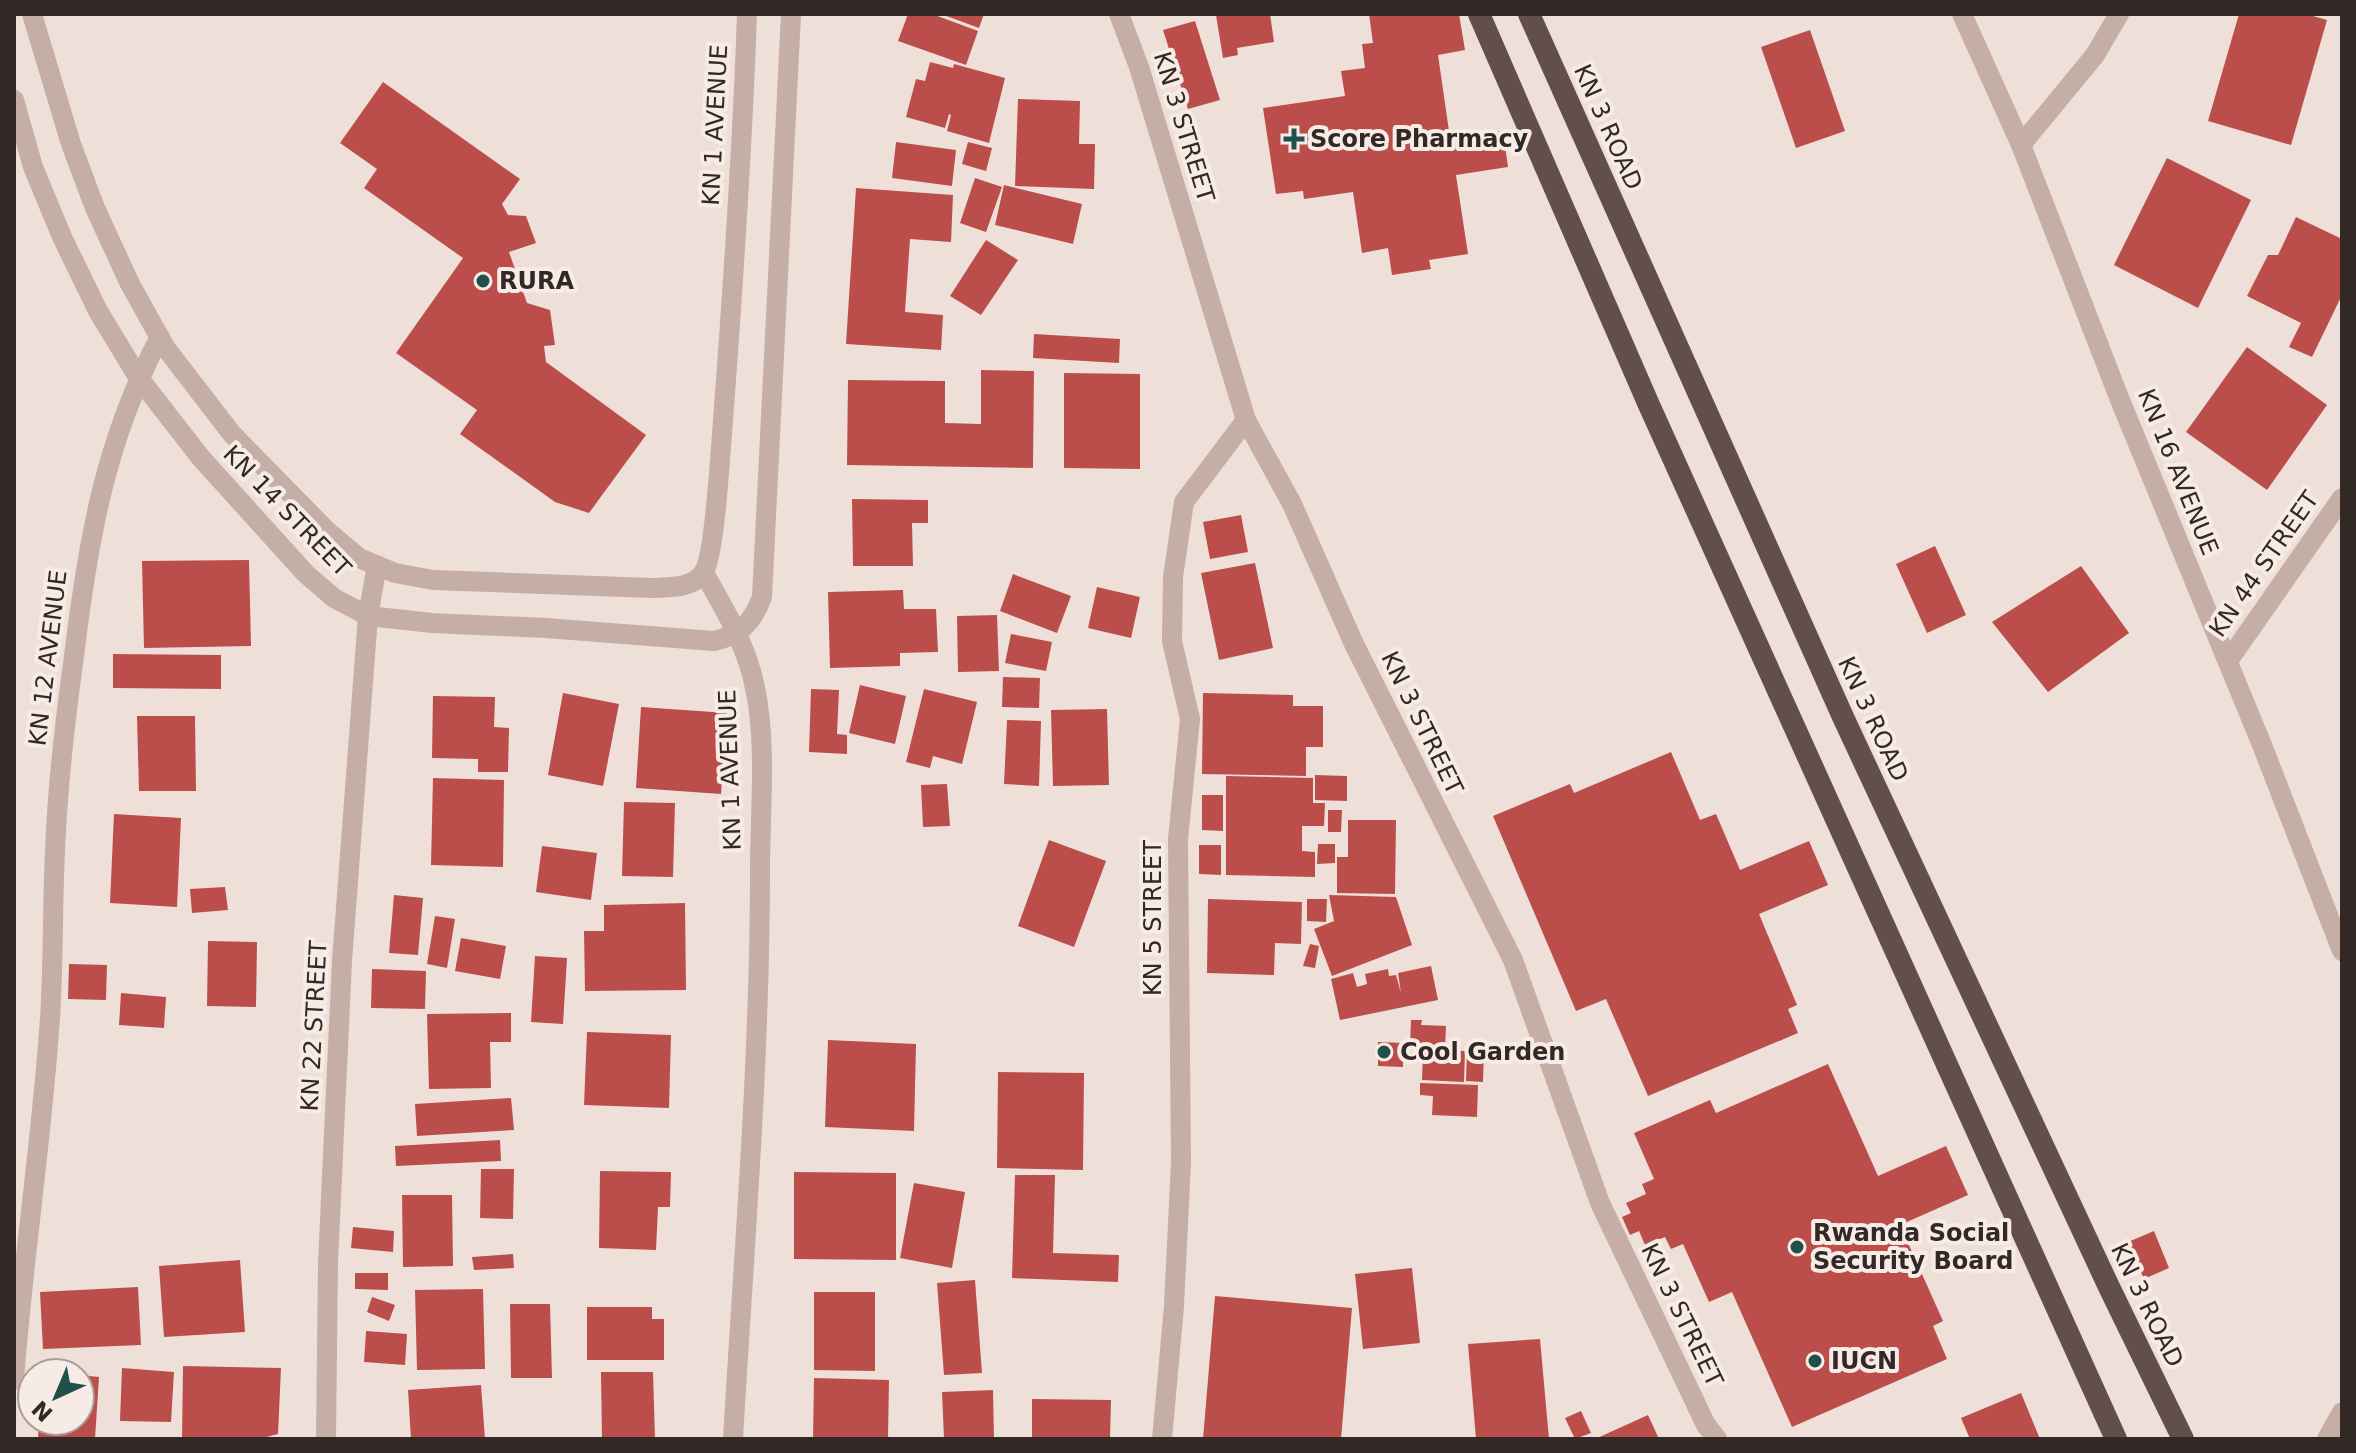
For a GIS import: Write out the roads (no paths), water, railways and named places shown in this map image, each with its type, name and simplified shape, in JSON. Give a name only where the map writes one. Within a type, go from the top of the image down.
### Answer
[{"type":"highway","points":[[1479,14],[1649,405],[2116,1439]]},
{"type":"highway","name":"KN 3 ROAD","points":[[1529,14],[1843,717],[2183,1439]]},
{"type":"street","name":"KN 14 STREET","points":[[32,14],[71,144],[95,208],[130,284],[160,337],[232,434],[327,531],[359,558],[395,573],[433,580],[652,588],[681,587],[704,573]]},
{"type":"street","name":"KN 1 AVENUE","points":[[733,1439],[760,946],[760,738],[756,693],[749,661],[738,633],[704,573],[717,500],[747,14]]},
{"type":"street","points":[[738,633],[748,625],[762,597],[791,14]]},
{"type":"street","name":"KN 3 STREET","points":[[1119,14],[1139,67],[1246,420],[1292,504],[1354,644],[1513,960],[1600,1203],[1706,1425],[1717,1439]]},
{"type":"street","name":"KN 16 AVENUE","points":[[1962,14],[2021,145],[2342,951]]},
{"type":"street","points":[[2021,145],[2095,55],[2119,14]]},
{"type":"street","name":"KN 14 STREET","points":[[14,100],[33,167],[62,237],[98,311],[138,377],[201,458],[306,574],[334,598],[368,616],[432,623],[714,641],[738,633]]},
{"type":"street","name":"KN 12 AVENUE","points":[[14,1380],[45,1086],[56,830],[68,699],[87,555],[119,429],[138,377],[160,337]]},
{"type":"street","name":"KN 5 STREET","points":[[1162,1439],[1174,1306],[1181,1162],[1178,839],[1190,719],[1172,641],[1173,577],[1184,502],[1246,420]]},
{"type":"street","name":"KN 44 STREET","points":[[2228,661],[2342,498]]},
{"type":"street","name":"KN 22 STREET","points":[[326,1439],[328,1262],[342,961],[368,616],[377,565]]},
{"type":"street","points":[[2327,1439],[2342,1412]]},
{"type":"place","name":"Score Pharmacy","points":[[1294,139]]},
{"type":"place","name":"RURA","points":[[483,281]]},
{"type":"place","name":"Cool Garden","points":[[1384,1052]]},
{"type":"place","name":"Rwanda Social Security Board","points":[[1797,1247]]},
{"type":"place","name":"IUCN","points":[[1815,1361]]}]
